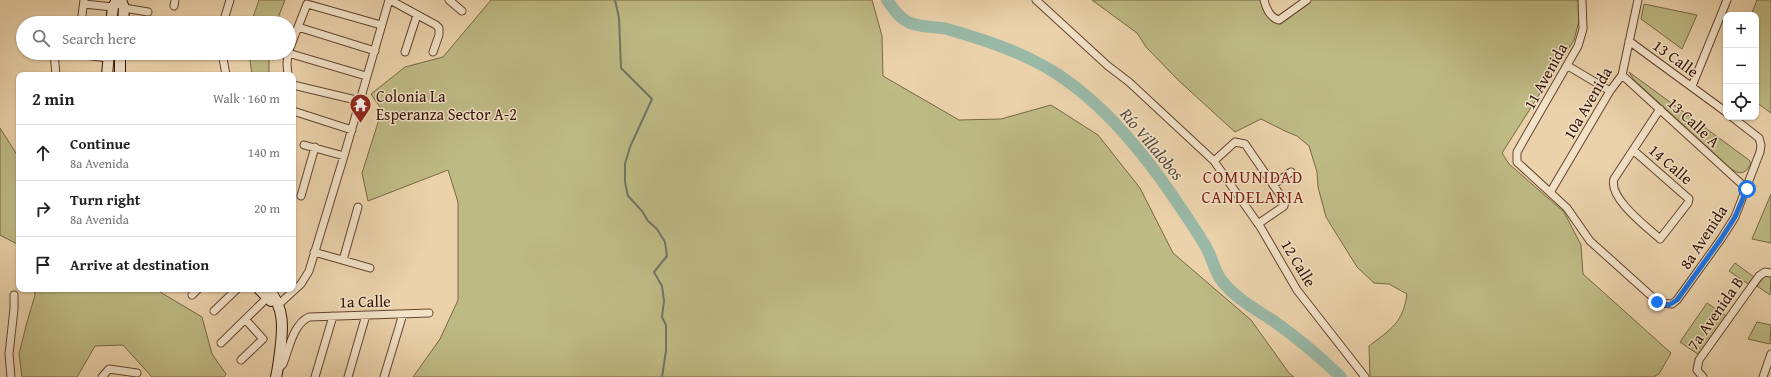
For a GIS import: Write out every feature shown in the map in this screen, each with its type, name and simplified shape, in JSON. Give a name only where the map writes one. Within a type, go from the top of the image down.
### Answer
[{"type":"main road","points":[[112,16],[115,4]]},
{"type":"main road","points":[[122,4],[123,16]]},
{"type":"main road","points":[[108,72],[109,60]]},
{"type":"main road","points":[[120,60],[120,72]]},
{"type":"main road","points":[[269,293],[278,305],[283,324],[277,372]]},
{"type":"street","points":[[225,16],[230,0]]},
{"type":"street","points":[[296,287],[306,277],[352,130],[366,76],[375,51],[389,0],[438,28],[439,35],[433,52]]},
{"type":"street","points":[[449,0],[462,11]]},
{"type":"street","name":"12 Calle","points":[[1036,0],[1108,66],[1129,82],[1214,161],[1258,224],[1297,290],[1365,377]]},
{"type":"street","points":[[1264,0],[1268,11],[1275,19],[1279,20],[1307,0]]},
{"type":"street","name":"11 Avenida","points":[[1550,192],[1517,162],[1517,152],[1568,66],[1583,34],[1582,0]]},
{"type":"street","name":"10a Avenida","points":[[1550,192],[1610,91],[1622,75],[1638,0]]},
{"type":"street","points":[[1692,86],[1727,0]]},
{"type":"street","points":[[83,16],[84,2],[115,4]]},
{"type":"street","points":[[122,4],[148,12]]},
{"type":"street","points":[[296,33],[305,6],[310,4],[381,25]]},
{"type":"street","points":[[405,52],[416,15]]},
{"type":"street","points":[[298,28],[375,51]]},
{"type":"street","name":"13 Calle","points":[[1629,41],[1723,110]]},
{"type":"street","points":[[296,54],[366,76]]},
{"type":"street","points":[[55,60],[56,72]]},
{"type":"street","points":[[223,60],[225,72]]},
{"type":"street","points":[[287,60],[288,72]]},
{"type":"street","points":[[1568,66],[1610,91]]},
{"type":"street","name":"13 Calle A","points":[[1622,75],[1747,189]]},
{"type":"street","points":[[296,85],[360,102]]},
{"type":"street","points":[[1633,150],[1660,109]]},
{"type":"street","points":[[296,112],[352,130]]},
{"type":"street","name":"8a Avenida","points":[[1550,192],[1567,208],[1590,240],[1651,297],[1664,305],[1672,304],[1677,300],[1725,233],[1735,217],[1747,189],[1761,147],[1760,141],[1756,136],[1736,120]]},
{"type":"street","points":[[1214,161],[1235,142],[1242,142],[1245,144],[1285,202],[1284,205],[1258,224]]},
{"type":"street","points":[[304,145],[344,156]]},
{"type":"street","points":[[301,196],[315,147]]},
{"type":"street","name":"14 Calle","points":[[1633,150],[1689,200],[1660,238],[1621,201],[1613,186],[1614,179],[1633,150]]},
{"type":"street","points":[[1273,185],[1291,172]]},
{"type":"street","points":[[343,260],[358,207]]},
{"type":"street","points":[[314,252],[370,268]]},
{"type":"street","name":"7a Avenida B","points":[[1703,377],[1698,373],[1696,367],[1699,360],[1759,276],[1765,272],[1771,272]]},
{"type":"street","points":[[192,295],[195,292]]},
{"type":"street","points":[[214,311],[234,292]]},
{"type":"street","points":[[278,305],[291,292]]},
{"type":"street","points":[[221,343],[246,320],[269,293]]},
{"type":"street","points":[[11,377],[9,354],[14,295]]},
{"type":"street","points":[[384,377],[403,314]]},
{"type":"street","name":"1a Calle","points":[[277,372],[282,366],[297,329],[303,320],[312,316],[429,314]]},
{"type":"street","points":[[348,377],[366,315]]},
{"type":"street","points":[[315,377],[333,316]]},
{"type":"street","points":[[241,360],[263,339],[246,320]]},
{"type":"street","points":[[1763,377],[1771,354]]},
{"type":"street","points":[[102,377],[109,369],[137,373]]},
{"type":"shaded area","points":[[259,0],[285,0],[279,16],[253,16]]},
{"type":"shaded area","points":[[491,0],[872,0],[882,36],[883,76],[959,120],[1001,119],[1051,105],[1098,135],[1140,188],[1173,253],[1251,320],[1289,373],[1294,377],[413,377],[440,339],[458,300],[458,202],[448,170],[368,201],[362,173],[382,110],[371,94],[405,67],[443,57]]},
{"type":"shaded area","points":[[1092,0],[1262,0],[1280,23],[1311,0],[1578,0],[1579,21],[1574,40],[1502,153],[1509,164],[1564,212],[1581,245],[1583,274],[1671,353],[1659,374],[1653,377],[1370,377],[1369,346],[1390,330],[1399,319],[1407,294],[1389,284],[1374,283],[1357,267],[1326,217],[1318,187],[1317,172],[1309,146],[1297,136],[1261,119],[1235,132],[1178,80],[1146,47],[1137,33]]},
{"type":"shaded area","points":[[1757,0],[1771,0],[1771,113],[1759,104],[1759,12],[1752,12]]},
{"type":"shaded area","points":[[1644,4],[1697,15],[1682,49],[1641,19]]},
{"type":"shaded area","points":[[250,60],[269,60],[269,72],[252,72]]},
{"type":"shaded area","points":[[1629,72],[1749,160],[1751,163],[1749,167],[1741,173],[1728,166],[1634,80]]},
{"type":"shaded area","points":[[0,128],[16,153],[16,243],[0,235]]},
{"type":"shaded area","points":[[1771,194],[1771,243],[1752,239]]},
{"type":"shaded area","points":[[1735,263],[1754,277],[1748,284],[1729,271]]},
{"type":"shaded area","points":[[1764,277],[1771,277],[1770,295],[1757,286]]},
{"type":"shaded area","points":[[34,292],[160,292],[202,317],[212,354],[226,374],[224,377],[152,377],[123,345],[95,346],[77,377],[22,377],[19,354],[35,295]]},
{"type":"shaded area","points":[[1707,303],[1726,316],[1699,355],[1680,342]]},
{"type":"shaded area","points":[[1757,322],[1771,325],[1770,344],[1748,339]]},
{"type":"waterway","points":[[615,0],[619,18],[621,68],[652,99],[630,147],[625,164],[625,182],[628,196],[642,211],[648,221],[657,229],[665,242],[667,256],[654,272],[662,286],[664,301],[662,317],[666,325],[666,351],[662,377]]},
{"type":"waterway","name":"Río Villalobos","points":[[887,0],[899,15],[908,22],[947,29],[1011,50],[1056,73],[1090,99],[1108,116],[1142,154],[1157,174],[1200,237],[1208,251],[1218,275],[1227,287],[1233,293],[1292,335],[1341,377]]},
{"type":"place","name":"Colonia La Esperanza Sector A-2","points":[[361,124]]},
{"type":"district","name":"COMUNIDAD CANDELARIA","points":[[1253,187]]},
{"type":"route","points":[[1657,302],[1669,305],[1677,300],[1735,217],[1747,189]]}]
